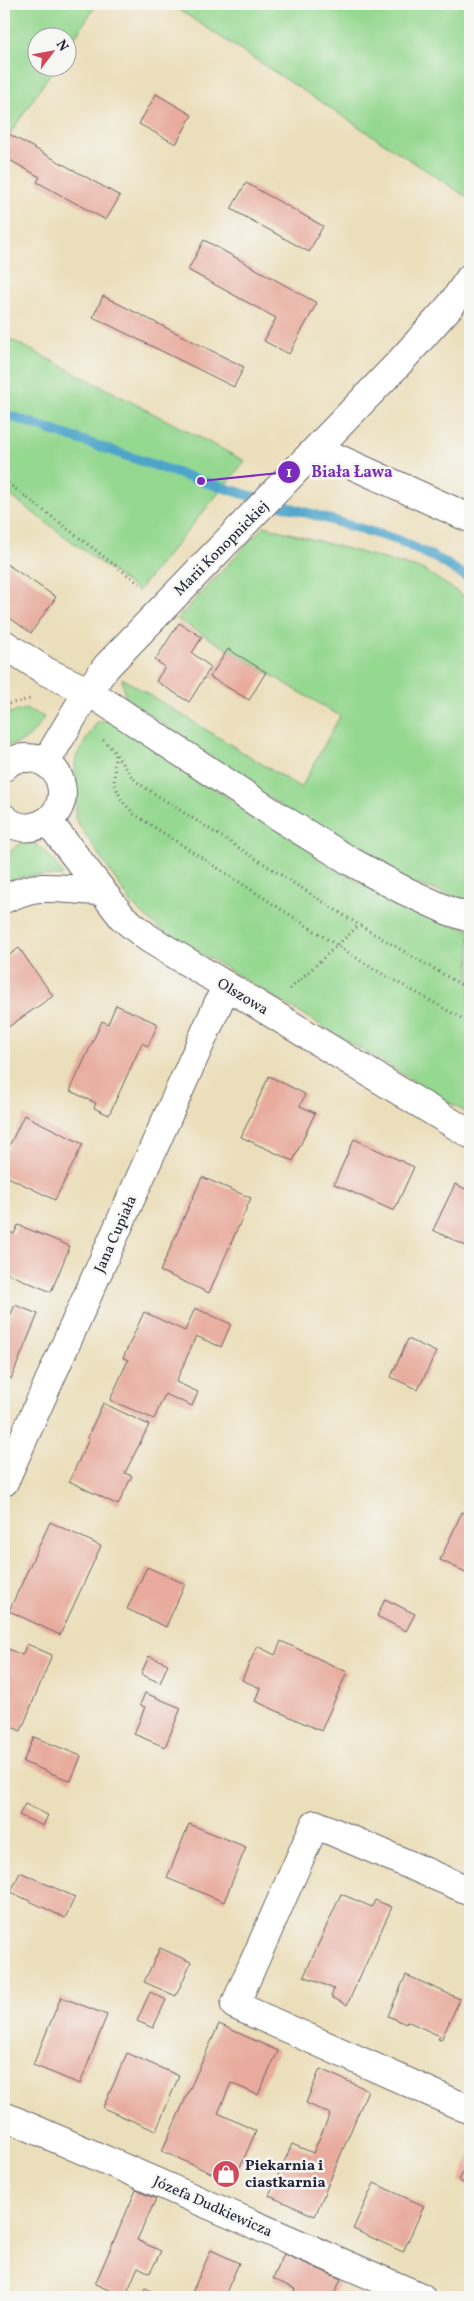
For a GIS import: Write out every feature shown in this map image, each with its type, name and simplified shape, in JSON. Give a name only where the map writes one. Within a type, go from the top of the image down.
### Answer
[{"type":"street","name":"Marii Konopnickiej","points":[[46,762],[88,691],[127,644],[290,478],[429,331],[470,278]]},
{"type":"street","points":[[317,449],[467,517]]},
{"type":"street","points":[[4,644],[47,672],[88,691],[271,812],[350,861],[401,889],[470,918]]},
{"type":"street","points":[[4,767],[20,758],[34,757],[46,762],[58,775],[62,791],[61,803],[56,813],[48,821],[28,828],[5,822]]},
{"type":"street","name":"Olszowa","points":[[48,821],[100,891],[123,918],[148,938],[470,1134]]},
{"type":"street","points":[[4,899],[21,892],[39,888],[100,891]]},
{"type":"street","name":"Jana Cupiała","points":[[4,1482],[226,986]]},
{"type":"street","points":[[470,1892],[315,1824],[235,2005],[470,2110]]},
{"type":"street","name":"Józefa Dudkiewicza","points":[[4,2116],[421,2297]]},
{"type":"path","points":[[4,480],[150,592]]},
{"type":"path","points":[[4,705],[34,698]]},
{"type":"path","points":[[96,736],[114,752],[133,779],[359,925],[470,990]]},
{"type":"path","points":[[114,752],[114,783],[122,801],[134,814],[336,946],[470,1023]]},
{"type":"path","points":[[267,1010],[359,925]]},
{"type":"green space","points":[[4,4],[97,4],[78,32],[78,28],[28,28],[28,78],[47,78],[4,143]]},
{"type":"green space","points":[[170,4],[470,4],[470,199]]},
{"type":"green space","points":[[4,336],[245,461],[138,591],[4,491]]},
{"type":"green space","points":[[264,526],[424,570],[470,600],[470,901],[413,883],[340,847],[125,697],[122,678],[301,788],[340,716],[177,619]]},
{"type":"green space","points":[[27,709],[44,717],[36,729],[23,741],[4,745],[4,714]]},
{"type":"green space","points":[[112,719],[185,770],[366,886],[443,922],[470,930],[470,1115],[156,926],[132,904],[75,819],[77,794],[75,764],[77,755],[97,722]]},
{"type":"green space","points":[[28,842],[39,846],[43,850],[63,874],[62,876],[25,877],[11,880],[4,884],[8,857],[15,847]]},
{"type":"building","points":[[156,94],[192,115],[176,144],[139,124]]},
{"type":"building","points":[[9,134],[120,196],[106,220],[37,182],[40,177],[4,157],[4,143]]},
{"type":"building","points":[[246,183],[323,226],[309,252],[231,209]]},
{"type":"building","points":[[204,240],[317,303],[289,354],[264,341],[276,318],[188,270]]},
{"type":"building","points":[[103,296],[244,367],[234,387],[93,317]]},
{"type":"building","points":[[5,563],[56,597],[31,633],[4,614]]},
{"type":"building","points":[[179,623],[202,637],[192,653],[211,667],[189,702],[156,681],[165,667],[155,660]]},
{"type":"building","points":[[228,649],[266,672],[249,700],[210,677]]},
{"type":"building","points":[[19,948],[53,996],[4,1030],[4,959]]},
{"type":"building","points":[[116,1005],[158,1024],[148,1046],[142,1043],[109,1115],[94,1108],[96,1103],[70,1091],[102,1021],[108,1024]]},
{"type":"building","points":[[269,1076],[305,1094],[300,1106],[315,1113],[293,1161],[241,1137]]},
{"type":"building","points":[[24,1115],[83,1144],[55,1200],[4,1175],[4,1157]]},
{"type":"building","points":[[354,1139],[414,1167],[394,1211],[334,1184]]},
{"type":"building","points":[[202,1177],[251,1198],[209,1293],[160,1271]]},
{"type":"building","points":[[455,1184],[470,1191],[470,1248],[433,1230]]},
{"type":"building","points":[[18,1225],[70,1246],[51,1292],[4,1272],[4,1235],[6,1230],[14,1234]]},
{"type":"building","points":[[15,1305],[38,1314],[11,1379],[4,1376],[4,1322],[7,1323]]},
{"type":"building","points":[[195,1308],[231,1324],[221,1347],[196,1336],[176,1382],[198,1392],[192,1406],[165,1394],[154,1419],[110,1400],[128,1360],[123,1358],[144,1312],[185,1331]]},
{"type":"building","points":[[408,1339],[436,1352],[418,1390],[391,1377]]},
{"type":"building","points":[[103,1403],[149,1425],[125,1473],[132,1476],[118,1505],[69,1481],[89,1439],[87,1438]]},
{"type":"building","points":[[462,1512],[470,1516],[470,1574],[440,1560]]},
{"type":"building","points":[[50,1522],[101,1546],[60,1635],[9,1611]]},
{"type":"building","points":[[147,1567],[185,1584],[166,1627],[127,1609]]},
{"type":"building","points":[[385,1599],[415,1614],[406,1631],[377,1616]]},
{"type":"building","points":[[281,1641],[347,1672],[321,1731],[255,1701],[260,1688],[242,1680],[257,1646],[275,1655]]},
{"type":"building","points":[[27,1644],[52,1655],[21,1731],[4,1724],[4,1647],[22,1655]]},
{"type":"building","points":[[149,1656],[168,1664],[160,1683],[141,1674]]},
{"type":"building","points":[[145,1693],[181,1708],[165,1747],[134,1734],[145,1707],[140,1705]]},
{"type":"building","points":[[34,1737],[81,1756],[71,1781],[23,1762]]},
{"type":"building","points":[[25,1804],[48,1815],[43,1826],[19,1815]]},
{"type":"building","points":[[189,1824],[246,1847],[224,1902],[167,1878]]},
{"type":"building","points":[[20,1872],[75,1897],[65,1918],[11,1892]]},
{"type":"building","points":[[341,1894],[372,1907],[375,1900],[392,1907],[347,2005],[331,1997],[334,1989],[304,1976]]},
{"type":"building","points":[[160,1948],[191,1962],[176,1996],[144,1982]]},
{"type":"building","points":[[406,1975],[460,1999],[441,2040],[438,2039],[440,2036],[407,2021],[406,2024],[388,2016]]},
{"type":"building","points":[[150,1992],[166,2000],[153,2028],[137,2021]]},
{"type":"building","points":[[61,1997],[107,2015],[80,2084],[33,2065]]},
{"type":"building","points":[[219,2024],[278,2051],[258,2095],[231,2083],[218,2113],[256,2131],[233,2183],[162,2151]]},
{"type":"building","points":[[127,2053],[179,2076],[156,2131],[103,2108]]},
{"type":"building","points":[[320,2069],[368,2090],[315,2216],[269,2196],[292,2144],[313,2153],[330,2114],[306,2103]]},
{"type":"building","points":[[470,2156],[470,2186],[459,2181]]},
{"type":"building","points":[[374,2183],[424,2206],[403,2252],[353,2229]]},
{"type":"building","points":[[136,2190],[156,2199],[137,2240],[161,2251],[150,2273],[138,2267],[125,2297],[95,2284]]},
{"type":"building","points":[[211,2250],[239,2263],[224,2297],[190,2297]]},
{"type":"building","points":[[284,2254],[341,2279],[333,2297],[292,2297],[295,2289],[273,2279]]},
{"type":"building","points":[[145,2288],[166,2297],[141,2297]]},
{"type":"waterway","points":[[4,414],[201,481],[398,540],[440,560],[470,579]]},
{"type":"place","name":"Biała Ława","points":[[201,481]]},
{"type":"place","name":"Piekarnia i ciastkarnia","points":[[226,2174]]}]
